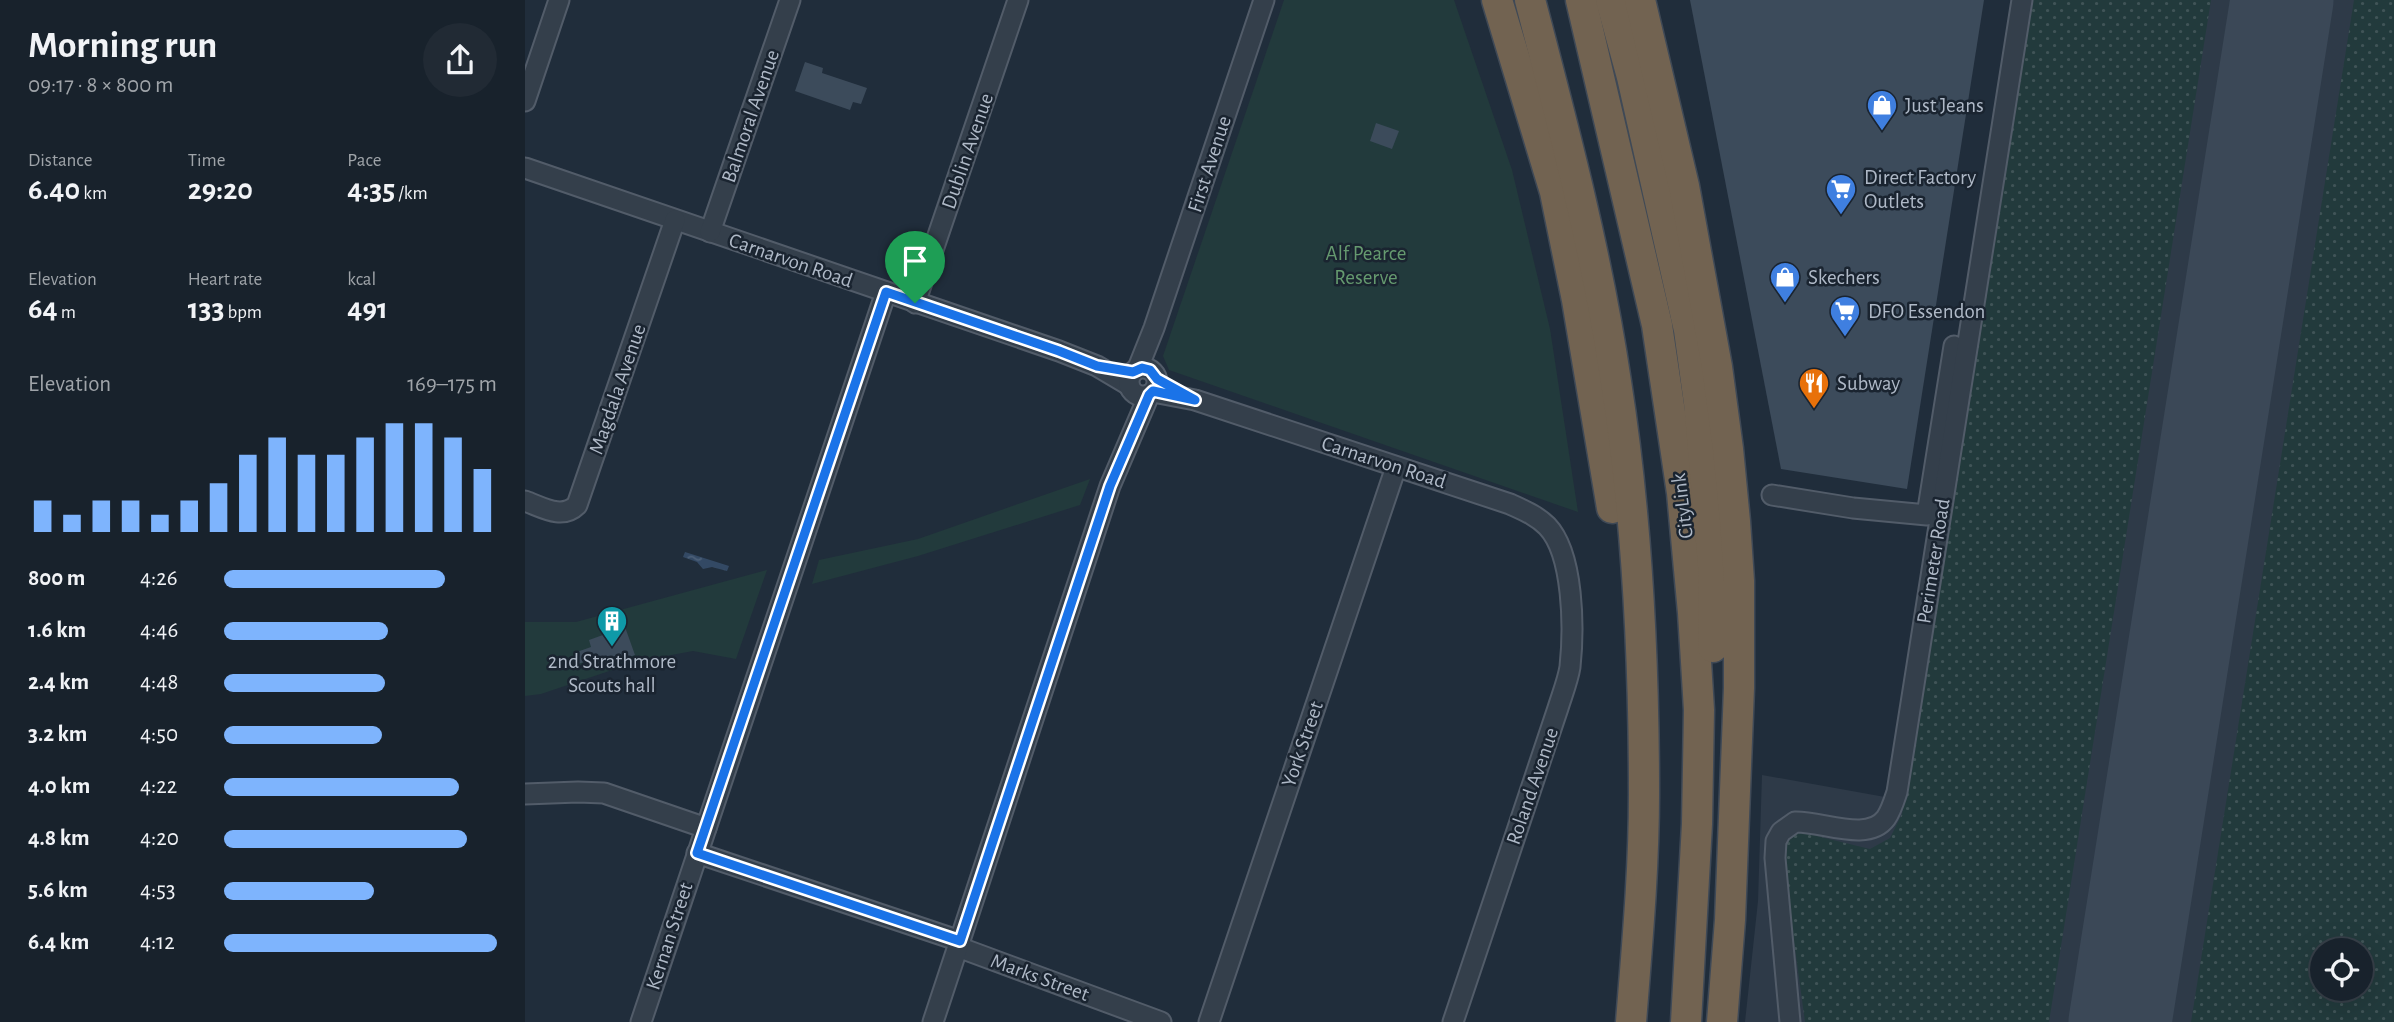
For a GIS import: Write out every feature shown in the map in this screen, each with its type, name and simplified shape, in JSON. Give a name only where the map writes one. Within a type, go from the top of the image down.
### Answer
[{"type":"highway","points":[[1497,0],[1555,192],[1577,300],[1641,685]]},
{"type":"highway","points":[[1529,0],[1573,164],[1598,280],[1616,383],[1636,580],[1644,796],[1639,921],[1631,1022]]},
{"type":"highway","name":"CityLink","points":[[1581,0],[1657,325],[1682,493],[1699,710],[1697,824],[1686,1022]]},
{"type":"highway","points":[[1611,0],[1665,215],[1689,330],[1699,403],[1714,577],[1714,629],[1711,689],[1697,824]]},
{"type":"highway","points":[[1640,0],[1684,186],[1717,367],[1735,522],[1739,581],[1739,688],[1730,920],[1722,1022]]},
{"type":"street","points":[[525,101],[559,0]]},
{"type":"street","name":"Balmoral Avenue","points":[[710,232],[790,0]]},
{"type":"street","name":"Dublin Avenue","points":[[915,303],[1019,0]]},
{"type":"street","name":"First Avenue","points":[[1143,382],[1154,328],[1264,0]]},
{"type":"street","points":[[1772,495],[1853,508],[1927,515],[2009,0]]},
{"type":"street","name":"Perimeter Road","points":[[1790,1022],[1777,893],[1776,841],[1786,826],[1795,822],[1867,831],[1876,828],[1890,812],[1897,792],[2022,0]]},
{"type":"street","name":"Carnarvon Road","points":[[525,168],[1195,400],[1510,504],[1531,513],[1548,527],[1560,545]]},
{"type":"street","name":"Magdala Avenue","points":[[525,501],[557,512],[572,510],[577,505],[675,220]]},
{"type":"street","name":"Kernan Street","points":[[641,1022],[886,292]]},
{"type":"street","points":[[933,1022],[1110,486],[1134,426],[1143,382]]},
{"type":"street","name":"York Street","points":[[1209,1022],[1396,467]]},
{"type":"street","name":"Roland Avenue","points":[[1453,1022],[1570,668],[1569,585],[1567,565],[1560,545]]},
{"type":"street","points":[[525,794],[604,793],[706,828]]},
{"type":"street","name":"Marks Street","points":[[697,853],[959,944],[1161,1022]]},
{"type":"shaded area","points":[[2019,0],[2394,0],[2394,1022],[1745,1022],[1758,901],[1762,775],[1885,797],[1936,518]]},
{"type":"green space","name":"Alf Pearce Reserve","points":[[1284,0],[1454,0],[1512,170],[1550,329],[1578,512],[1169,370],[1163,356]]},
{"type":"green space","points":[[2032,0],[2211,0],[2049,1022],[1805,1022],[1783,860],[1787,838],[1800,832],[1870,849],[1890,838],[1902,814]]},
{"type":"green space","points":[[2354,0],[2394,0],[2394,1022],[2191,1022]]},
{"type":"green space","points":[[1090,479],[1080,505],[918,556],[812,584],[819,560],[918,539]]},
{"type":"green space","points":[[767,570],[736,659],[693,651],[639,661],[541,694],[525,696],[525,622],[576,622]]},
{"type":"water","points":[[685,552],[729,566],[727,571],[712,567],[703,569],[697,562],[683,557]]},
{"type":"building","name":"Direct Factory Outlets","points":[[1690,0],[1984,0],[1907,489],[1781,469]]},
{"type":"building","points":[[805,62],[823,68],[822,73],[867,88],[861,104],[853,102],[850,110],[795,91]]},
{"type":"building","points":[[1376,123],[1399,131],[1392,149],[1370,141]]},
{"type":"building","name":"2nd Strathmore Scouts hall","points":[[625,627],[635,655],[599,668],[595,658],[578,664],[574,653],[591,647],[589,640]]},
{"type":"runway","points":[[2120,1022],[2282,0]]},
{"type":"place","name":"Just Jeans","points":[[1882,132]]},
{"type":"place","name":"Direct Factory Outlets","points":[[1841,216]]},
{"type":"place","name":"Skechers","points":[[1785,304]]},
{"type":"place","name":"DFO Essendon","points":[[1845,338]]},
{"type":"place","name":"Subway","points":[[1814,410]]},
{"type":"place","name":"2nd Strathmore Scouts hall","points":[[612,648]]},
{"type":"route","points":[[886,292],[915,303],[1097,366],[1133,372],[1138,368],[1146,368],[1153,372],[1157,379],[1195,400],[1153,391],[1134,426],[1110,486],[960,941],[697,853],[886,292]]}]
